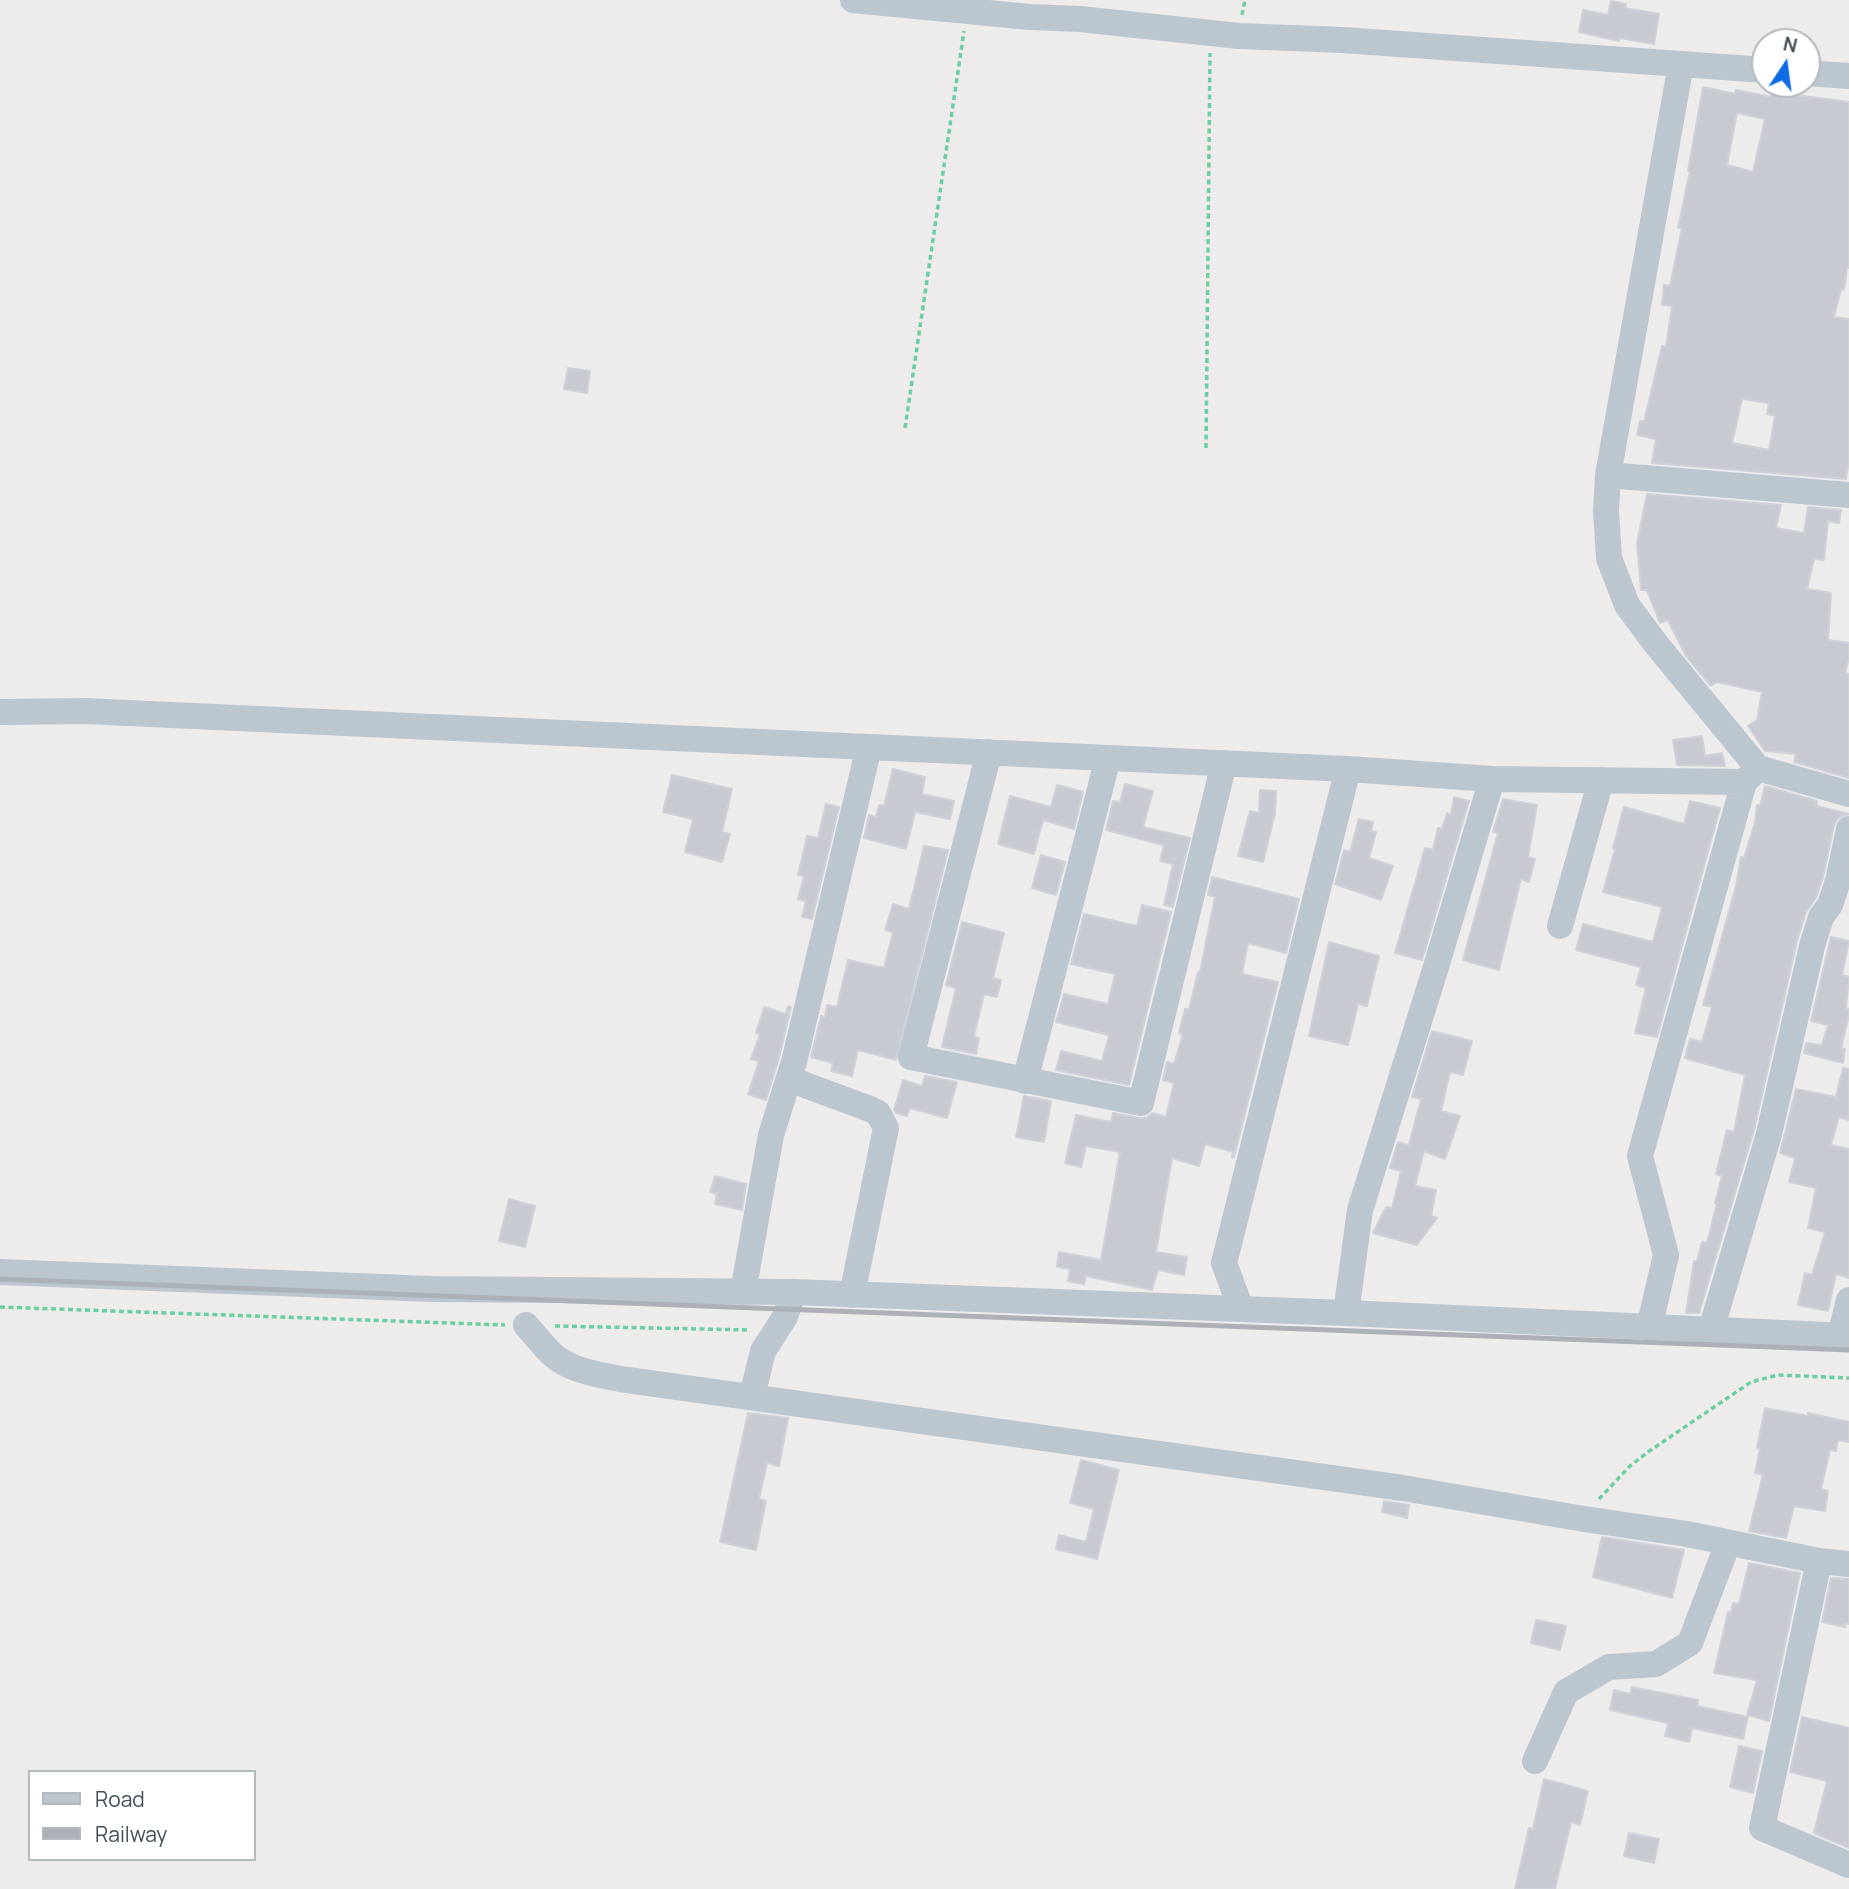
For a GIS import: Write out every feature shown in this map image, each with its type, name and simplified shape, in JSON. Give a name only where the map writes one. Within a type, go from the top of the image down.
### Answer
[{"type":"street","points":[[853,0],[1210,33],[1751,69]]},
{"type":"street","points":[[1681,64],[1608,475],[1606,511],[1609,558],[1628,605],[1751,775]]},
{"type":"street","points":[[1821,74],[1849,76]]},
{"type":"street","points":[[1608,475],[1849,495]]},
{"type":"street","points":[[0,712],[84,711],[1224,763],[1492,779],[1601,780],[1751,775],[1849,794]]},
{"type":"street","points":[[743,1292],[773,1126],[789,1079],[869,747]]},
{"type":"street","points":[[989,752],[911,1057],[1141,1103],[1224,763]]},
{"type":"street","points":[[1026,1081],[1108,758]]},
{"type":"street","points":[[1241,1309],[1224,1263],[1348,769]]},
{"type":"street","points":[[1649,1328],[1666,1255],[1640,1156],[1751,775]]},
{"type":"street","points":[[1346,1313],[1360,1210],[1492,779]]},
{"type":"street","points":[[1560,926],[1601,780]]},
{"type":"street","points":[[1711,1330],[1769,1134],[1812,946],[1821,917],[1830,905],[1838,881],[1849,829]]},
{"type":"street","points":[[789,1079],[878,1113],[886,1128],[852,1295]]},
{"type":"street","points":[[0,1272],[432,1289],[793,1292],[1346,1313],[1844,1336],[1849,1300]]},
{"type":"street","points":[[752,1396],[763,1352],[785,1317],[793,1292]]},
{"type":"street","points":[[526,1325],[554,1356],[590,1373],[1403,1488],[1687,1534],[1819,1561],[1849,1564]]},
{"type":"street","points":[[1535,1761],[1566,1692],[1609,1667],[1656,1664],[1690,1643],[1728,1543]]},
{"type":"street","points":[[1819,1561],[1762,1828],[1849,1866]]},
{"type":"path","points":[[905,428],[967,11]]},
{"type":"path","points":[[1206,448],[1210,33]]},
{"type":"path","points":[[0,1307],[775,1331]]},
{"type":"path","points":[[1584,1519],[1598,1499],[1630,1466],[1751,1382],[1778,1376],[1849,1378]]},
{"type":"building","points":[[1611,1],[1626,4],[1625,8],[1659,14],[1654,44],[1619,38],[1619,41],[1579,32],[1583,10],[1608,15]]},
{"type":"building","points":[[1703,87],[1735,94],[1736,90],[1751,93],[1751,98],[1818,98],[1849,102],[1849,268],[1847,267],[1844,290],[1841,289],[1834,317],[1849,319],[1849,460],[1846,479],[1652,463],[1656,439],[1637,435],[1640,421],[1644,422],[1662,346],[1666,347],[1672,306],[1662,305],[1664,285],[1670,286]],"holes":[[[1737,113],[1765,119],[1753,172],[1727,165]],[[1742,399],[1769,403],[1767,414],[1775,416],[1769,450],[1732,443]]]},
{"type":"building","points":[[568,368],[590,371],[587,393],[564,389]]},
{"type":"building","points":[[1647,494],[1781,505],[1776,528],[1804,533],[1808,507],[1841,510],[1839,523],[1828,521],[1824,560],[1814,559],[1807,589],[1831,593],[1828,640],[1849,643],[1845,673],[1849,674],[1849,778],[1794,762],[1796,754],[1765,751],[1748,726],[1757,720],[1762,692],[1717,682],[1711,686],[1686,656],[1668,620],[1660,623],[1647,590],[1641,590],[1637,543]]},
{"type":"building","points":[[1702,736],[1705,756],[1722,753],[1725,766],[1677,765],[1673,740]]},
{"type":"building","points":[[893,769],[925,777],[922,794],[954,801],[950,819],[915,812],[906,849],[864,838],[869,815],[876,817],[879,805],[884,806]]},
{"type":"building","points":[[672,775],[732,789],[722,832],[730,834],[722,862],[685,852],[693,819],[663,812]]},
{"type":"building","points":[[1125,784],[1153,791],[1143,827],[1190,838],[1173,907],[1164,905],[1173,864],[1160,861],[1164,845],[1106,830],[1113,801],[1120,802]]},
{"type":"building","points":[[1057,785],[1083,792],[1074,829],[1043,820],[1034,854],[998,844],[1010,796],[1051,807]]},
{"type":"building","points":[[1765,786],[1817,801],[1816,806],[1849,814],[1838,818],[1834,825],[1823,877],[1816,898],[1806,912],[1797,941],[1754,1130],[1699,1313],[1686,1313],[1694,1261],[1697,1261],[1702,1242],[1707,1243],[1722,1176],[1716,1174],[1727,1130],[1734,1132],[1745,1075],[1685,1058],[1690,1039],[1702,1042],[1712,1007],[1703,1005],[1736,886],[1741,857],[1744,858],[1755,822],[1757,805],[1760,806]]},
{"type":"building","points":[[1260,790],[1276,791],[1275,813],[1263,862],[1238,856],[1250,811],[1259,813]]},
{"type":"building","points":[[1454,797],[1469,801],[1422,960],[1395,953],[1425,848],[1433,850],[1438,828],[1442,829],[1447,813],[1451,815]]},
{"type":"building","points":[[1503,799],[1537,805],[1528,857],[1535,859],[1529,882],[1521,879],[1499,970],[1463,960],[1498,833],[1493,832]]},
{"type":"building","points":[[1690,801],[1720,808],[1657,1037],[1635,1033],[1646,988],[1636,985],[1641,967],[1576,950],[1583,924],[1653,942],[1662,907],[1603,892],[1615,849],[1613,848],[1624,807],[1684,824]]},
{"type":"building","points":[[826,804],[839,807],[812,919],[802,917],[806,901],[798,899],[804,876],[798,875],[807,836],[818,838]]},
{"type":"building","points":[[1359,819],[1373,822],[1371,831],[1376,832],[1369,858],[1393,866],[1381,900],[1335,884],[1344,850],[1350,852]]},
{"type":"building","points":[[924,846],[948,850],[896,1060],[858,1050],[852,1076],[831,1071],[833,1063],[811,1057],[821,1016],[825,1017],[827,1005],[837,1007],[848,960],[884,968],[893,932],[885,930],[893,904],[909,909]]},
{"type":"building","points":[[1041,855],[1065,862],[1056,895],[1032,888]]},
{"type":"building","points":[[1212,877],[1299,899],[1286,953],[1248,943],[1242,974],[1278,982],[1234,1157],[1233,1152],[1205,1144],[1199,1166],[1172,1158],[1156,1252],[1187,1257],[1184,1275],[1158,1270],[1152,1290],[1086,1276],[1084,1284],[1068,1281],[1070,1269],[1057,1267],[1059,1252],[1101,1260],[1120,1152],[1086,1146],[1081,1167],[1065,1163],[1076,1115],[1111,1122],[1113,1113],[1139,1118],[1146,1118],[1153,1113],[1166,1117],[1174,1083],[1163,1080],[1167,1062],[1174,1064],[1183,1034],[1179,1033],[1185,1009],[1189,1010],[1200,972],[1215,897],[1208,895]]},
{"type":"building","points":[[1142,905],[1171,912],[1129,1085],[1056,1070],[1061,1051],[1102,1061],[1109,1035],[1056,1022],[1064,994],[1108,1004],[1115,974],[1071,964],[1084,914],[1137,926]]},
{"type":"building","points":[[962,922],[1004,933],[993,978],[1001,980],[997,997],[984,994],[974,1036],[979,1038],[976,1054],[942,1047],[956,988],[946,985]]},
{"type":"building","points":[[1831,937],[1849,941],[1842,975],[1849,977],[1846,1008],[1849,1009],[1849,1015],[1841,1048],[1845,1049],[1843,1063],[1804,1053],[1806,1043],[1822,1045],[1828,1025],[1811,1021]]},
{"type":"building","points":[[1329,942],[1379,956],[1367,1006],[1358,1004],[1348,1045],[1309,1036]]},
{"type":"building","points":[[788,1006],[791,1007],[766,1100],[748,1094],[759,1061],[751,1059],[760,1034],[756,1033],[764,1007],[786,1014]]},
{"type":"building","points":[[1432,1031],[1472,1041],[1463,1075],[1450,1072],[1441,1111],[1460,1116],[1445,1159],[1424,1151],[1415,1186],[1436,1190],[1431,1216],[1437,1218],[1417,1245],[1373,1233],[1386,1207],[1392,1208],[1401,1171],[1390,1168],[1398,1142],[1409,1145],[1421,1099],[1412,1097]]},
{"type":"building","points":[[1843,1068],[1849,1069],[1849,1120],[1839,1117],[1831,1145],[1849,1149],[1849,1278],[1836,1274],[1828,1311],[1798,1305],[1805,1273],[1812,1275],[1825,1232],[1808,1228],[1816,1188],[1789,1182],[1795,1158],[1780,1153],[1796,1089],[1836,1097]]},
{"type":"building","points":[[925,1076],[957,1082],[947,1118],[910,1108],[907,1116],[894,1110],[903,1080],[922,1086]]},
{"type":"building","points":[[1024,1096],[1051,1101],[1044,1142],[1016,1137]]},
{"type":"building","points":[[715,1176],[746,1184],[742,1210],[715,1204],[717,1194],[710,1192]]},
{"type":"building","points":[[509,1199],[535,1206],[525,1247],[499,1241]]},
{"type":"building","points":[[1765,1408],[1808,1416],[1808,1413],[1849,1422],[1849,1442],[1838,1440],[1836,1451],[1830,1450],[1821,1489],[1828,1491],[1825,1511],[1794,1506],[1786,1538],[1749,1531],[1763,1475],[1755,1473]]},
{"type":"building","points":[[748,1413],[788,1418],[779,1466],[767,1463],[759,1499],[766,1501],[756,1550],[720,1542]]},
{"type":"building","points":[[1081,1460],[1119,1470],[1097,1559],[1056,1549],[1059,1535],[1086,1542],[1094,1509],[1070,1503]]},
{"type":"building","points":[[1384,1501],[1409,1505],[1407,1518],[1382,1512]]},
{"type":"building","points":[[1602,1537],[1684,1550],[1672,1598],[1593,1577]]},
{"type":"building","points":[[1749,1563],[1800,1573],[1769,1721],[1747,1715],[1757,1680],[1714,1673],[1728,1612],[1731,1613],[1733,1603],[1739,1604]]},
{"type":"building","points":[[1831,1578],[1849,1579],[1849,1624],[1845,1624],[1845,1627],[1822,1622]]},
{"type":"building","points":[[1536,1620],[1566,1626],[1560,1650],[1531,1643]]},
{"type":"building","points":[[1632,1687],[1698,1700],[1697,1706],[1748,1717],[1743,1739],[1692,1728],[1689,1742],[1665,1736],[1668,1723],[1610,1710],[1614,1690],[1630,1694]]},
{"type":"building","points":[[1802,1717],[1849,1728],[1849,1848],[1814,1833],[1827,1781],[1790,1772]]},
{"type":"building","points":[[1739,1746],[1762,1751],[1753,1793],[1730,1787]]},
{"type":"building","points":[[1544,1779],[1588,1791],[1580,1825],[1571,1822],[1555,1889],[1515,1889],[1529,1828],[1533,1829]]},
{"type":"building","points":[[1629,1833],[1659,1839],[1654,1863],[1624,1856]]},
{"type":"railway","points":[[0,1279],[1849,1350]]}]
